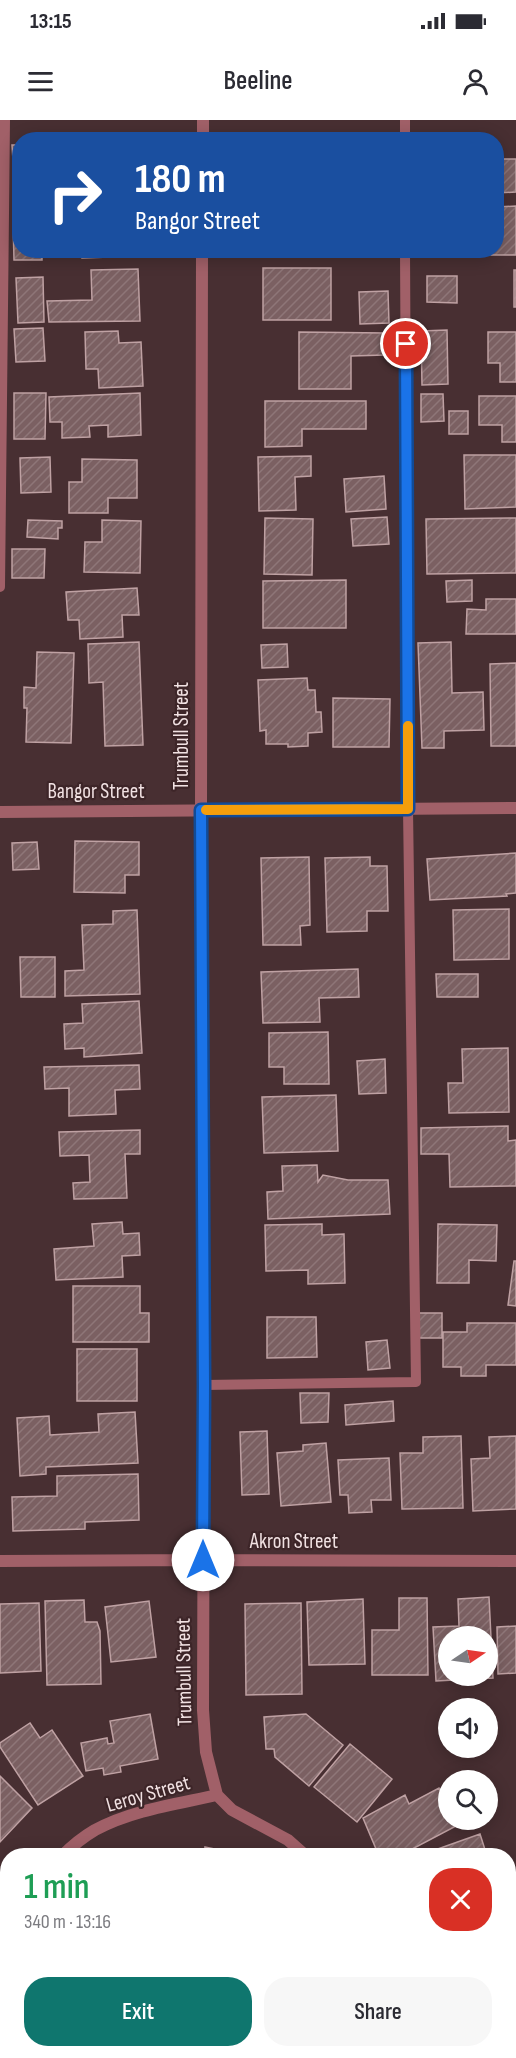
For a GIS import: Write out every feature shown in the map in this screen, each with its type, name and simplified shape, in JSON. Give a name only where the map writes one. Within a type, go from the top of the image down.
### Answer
[{"type":"street","name":"Trumbull Street","points":[[202,258],[203,1710],[206,1752],[217,1795]]},
{"type":"street","name":"Bangor Street","points":[[0,812],[516,808]]},
{"type":"street","name":"Akron Street","points":[[0,1562],[516,1561]]},
{"type":"street","name":"Leroy Street","points":[[72,1848],[88,1835],[117,1821],[217,1795]]},
{"type":"street","points":[[217,1795],[237,1813],[288,1840],[297,1848]]},
{"type":"lane","points":[[0,587],[5,120]]},
{"type":"lane","points":[[204,1385],[416,1382],[408,809],[405,258]]},
{"type":"building","points":[[504,159],[516,159],[516,192],[504,193]]},
{"type":"building","points":[[516,206],[516,255],[504,255],[504,207]]},
{"type":"building","points":[[14,258],[42,258],[42,260],[14,260]]},
{"type":"building","points":[[263,268],[331,268],[331,320],[263,320]]},
{"type":"building","points":[[138,269],[140,321],[49,322],[47,301],[92,300],[91,270]]},
{"type":"building","points":[[514,270],[516,270],[516,307],[514,307]]},
{"type":"building","points":[[427,276],[457,276],[457,303],[427,302]]},
{"type":"building","points":[[43,277],[44,322],[18,323],[16,278]]},
{"type":"building","points":[[388,291],[389,323],[360,324],[359,292]]},
{"type":"building","points":[[43,328],[45,361],[16,362],[14,329]]},
{"type":"building","points":[[447,330],[448,384],[422,385],[421,331]]},
{"type":"building","points":[[118,331],[119,343],[141,342],[143,386],[99,388],[98,369],[86,369],[85,332]]},
{"type":"building","points":[[299,332],[385,333],[385,355],[351,356],[351,389],[299,389]]},
{"type":"building","points":[[488,332],[516,332],[516,382],[500,382],[500,363],[488,363]]},
{"type":"building","points":[[14,393],[46,393],[45,439],[14,439]]},
{"type":"building","points":[[140,393],[141,435],[108,437],[108,425],[89,426],[90,437],[62,438],[62,422],[50,422],[49,397]]},
{"type":"building","points":[[421,394],[443,394],[444,421],[421,422]]},
{"type":"building","points":[[479,396],[516,396],[516,442],[502,442],[502,425],[479,425]]},
{"type":"building","points":[[265,401],[366,401],[366,429],[302,429],[302,446],[265,447]]},
{"type":"building","points":[[449,411],[468,411],[468,434],[449,434]]},
{"type":"building","points":[[464,455],[516,455],[516,507],[465,509]]},
{"type":"building","points":[[311,456],[311,476],[295,477],[296,510],[259,511],[258,457]]},
{"type":"building","points":[[50,457],[51,492],[21,493],[20,458]]},
{"type":"building","points":[[82,459],[137,460],[137,498],[108,498],[108,513],[69,513],[69,482],[82,482]]},
{"type":"building","points":[[384,476],[386,509],[346,512],[344,479]]},
{"type":"building","points":[[387,517],[389,544],[353,546],[351,519]]},
{"type":"building","points":[[265,518],[313,519],[312,575],[264,574]]},
{"type":"building","points":[[516,518],[516,573],[427,574],[426,519]]},
{"type":"building","points":[[28,520],[62,521],[62,528],[58,528],[58,539],[27,537]]},
{"type":"building","points":[[102,520],[141,521],[140,573],[84,572],[85,542],[102,542]]},
{"type":"building","points":[[12,549],[45,549],[44,578],[12,578]]},
{"type":"building","points":[[346,580],[346,628],[263,628],[263,581]]},
{"type":"building","points":[[472,580],[472,601],[447,602],[446,581]]},
{"type":"building","points":[[137,588],[139,615],[122,615],[123,637],[80,639],[79,620],[68,620],[66,592]]},
{"type":"building","points":[[486,599],[516,599],[516,634],[466,634],[467,609],[486,610]]},
{"type":"building","points":[[139,642],[143,745],[105,746],[103,682],[89,683],[88,644]]},
{"type":"building","points":[[451,642],[452,693],[483,692],[484,730],[444,731],[444,748],[422,748],[418,643]]},
{"type":"building","points":[[287,644],[288,667],[262,668],[261,645]]},
{"type":"building","points":[[37,652],[74,653],[71,743],[26,742],[27,708],[24,708],[24,687],[36,688]]},
{"type":"building","points":[[516,663],[516,746],[491,746],[490,664]]},
{"type":"building","points":[[307,678],[308,690],[315,690],[316,712],[321,712],[322,732],[308,733],[308,746],[288,747],[288,744],[266,744],[266,730],[260,731],[258,680]]},
{"type":"building","points":[[333,698],[390,699],[389,747],[333,747]]},
{"type":"building","points":[[75,841],[139,842],[139,875],[125,875],[125,893],[74,892]]},
{"type":"building","points":[[37,842],[39,869],[13,870],[12,843]]},
{"type":"building","points":[[516,853],[516,893],[506,894],[507,896],[430,900],[427,859]]},
{"type":"building","points":[[309,857],[310,925],[300,926],[301,945],[263,945],[261,858]]},
{"type":"building","points":[[370,857],[370,866],[387,866],[388,911],[367,911],[367,931],[327,932],[325,858]]},
{"type":"building","points":[[509,909],[509,959],[454,960],[453,910]]},
{"type":"building","points":[[137,910],[140,994],[65,996],[65,971],[84,970],[82,925],[113,924],[113,911]]},
{"type":"building","points":[[20,957],[55,957],[55,997],[21,997]]},
{"type":"building","points":[[358,969],[359,997],[319,998],[320,1022],[263,1023],[261,972]]},
{"type":"building","points":[[436,974],[478,974],[478,997],[437,997]]},
{"type":"building","points":[[139,1001],[142,1053],[84,1057],[84,1048],[65,1049],[64,1024],[83,1023],[82,1004]]},
{"type":"building","points":[[328,1032],[329,1084],[284,1084],[284,1067],[269,1067],[269,1033]]},
{"type":"building","points":[[508,1048],[509,1112],[449,1113],[448,1083],[463,1083],[462,1049]]},
{"type":"building","points":[[385,1059],[386,1093],[359,1094],[357,1061]]},
{"type":"building","points":[[139,1065],[140,1089],[115,1090],[116,1114],[69,1116],[69,1088],[45,1089],[44,1067]]},
{"type":"building","points":[[336,1095],[338,1151],[264,1153],[262,1097]]},
{"type":"building","points":[[508,1126],[508,1141],[516,1140],[516,1186],[450,1187],[449,1154],[421,1154],[421,1128]]},
{"type":"building","points":[[140,1130],[140,1154],[125,1154],[127,1198],[74,1199],[73,1183],[90,1182],[89,1155],[60,1156],[59,1132]]},
{"type":"building","points":[[317,1165],[318,1182],[323,1175],[348,1180],[388,1180],[390,1214],[268,1219],[267,1192],[283,1191],[282,1166]]},
{"type":"building","points":[[122,1222],[123,1234],[139,1233],[140,1255],[122,1256],[123,1277],[56,1280],[54,1249],[94,1246],[92,1224]]},
{"type":"building","points":[[322,1224],[322,1235],[344,1234],[345,1283],[308,1284],[308,1270],[266,1271],[265,1225]]},
{"type":"building","points":[[438,1224],[497,1225],[496,1261],[469,1260],[469,1283],[437,1283]]},
{"type":"building","points":[[514,1261],[516,1261],[516,1306],[508,1305]]},
{"type":"building","points":[[73,1286],[140,1286],[140,1313],[149,1313],[149,1342],[73,1342]]},
{"type":"building","points":[[418,1313],[442,1313],[442,1338],[418,1338]]},
{"type":"building","points":[[267,1317],[316,1317],[317,1357],[267,1358]]},
{"type":"building","points":[[467,1323],[516,1323],[516,1365],[486,1365],[486,1376],[461,1376],[461,1367],[443,1367],[443,1332],[467,1332]]},
{"type":"building","points":[[387,1340],[390,1368],[368,1370],[366,1342]]},
{"type":"building","points":[[77,1349],[137,1349],[137,1401],[77,1401]]},
{"type":"building","points":[[300,1393],[329,1393],[328,1422],[301,1423]]},
{"type":"building","points":[[393,1401],[394,1421],[346,1425],[345,1405]]},
{"type":"building","points":[[135,1412],[138,1463],[46,1467],[46,1474],[20,1476],[17,1418],[49,1416],[50,1435],[99,1432],[98,1414]]},
{"type":"building","points":[[267,1431],[269,1494],[242,1495],[240,1432]]},
{"type":"building","points":[[461,1436],[463,1508],[402,1509],[400,1453],[423,1453],[423,1437]]},
{"type":"building","points":[[516,1436],[516,1509],[473,1511],[471,1459],[490,1458],[489,1437]]},
{"type":"building","points":[[326,1443],[331,1502],[281,1506],[277,1453],[303,1451],[303,1445]]},
{"type":"building","points":[[389,1458],[391,1500],[371,1500],[372,1512],[349,1513],[348,1495],[340,1495],[338,1460]]},
{"type":"building","points":[[138,1474],[139,1520],[85,1522],[85,1529],[13,1531],[12,1497],[57,1496],[57,1476]]},
{"type":"building","points":[[489,1597],[490,1626],[459,1626],[458,1599]]},
{"type":"building","points":[[399,1598],[427,1598],[428,1675],[372,1675],[372,1630],[399,1630]]},
{"type":"building","points":[[363,1599],[365,1664],[309,1665],[307,1602]]},
{"type":"building","points":[[84,1600],[85,1622],[97,1622],[100,1631],[101,1684],[47,1685],[45,1601]]},
{"type":"building","points":[[149,1601],[156,1657],[111,1662],[105,1607]]},
{"type":"building","points":[[39,1603],[41,1671],[0,1673],[0,1604]]},
{"type":"building","points":[[301,1603],[302,1694],[246,1695],[245,1604]]},
{"type":"building","points":[[516,1626],[516,1673],[498,1674],[498,1627]]},
{"type":"building","points":[[433,1627],[438,1627],[438,1681],[436,1681]]},
{"type":"building","points":[[150,1714],[158,1759],[120,1766],[121,1772],[104,1775],[103,1768],[86,1771],[81,1743],[107,1738],[108,1744],[114,1743],[110,1721]]},
{"type":"building","points":[[306,1714],[343,1745],[309,1786],[275,1757],[274,1749],[266,1749],[264,1717]]},
{"type":"building","points":[[30,1723],[40,1738],[52,1730],[83,1776],[38,1805],[0,1747],[0,1743]]},
{"type":"building","points":[[350,1744],[392,1779],[357,1822],[314,1787]]},
{"type":"building","points":[[0,1776],[32,1808],[0,1842]]},
{"type":"building","points":[[438,1789],[438,1830],[448,1830],[414,1848],[376,1848],[363,1818],[405,1795],[409,1804]]},
{"type":"building","points":[[480,1834],[484,1848],[441,1848]]},
{"type":"slow traffic","points":[[206,810],[408,809],[408,726]]},
{"type":"route","points":[[203,1560],[201,810],[408,809],[406,344]]}]
